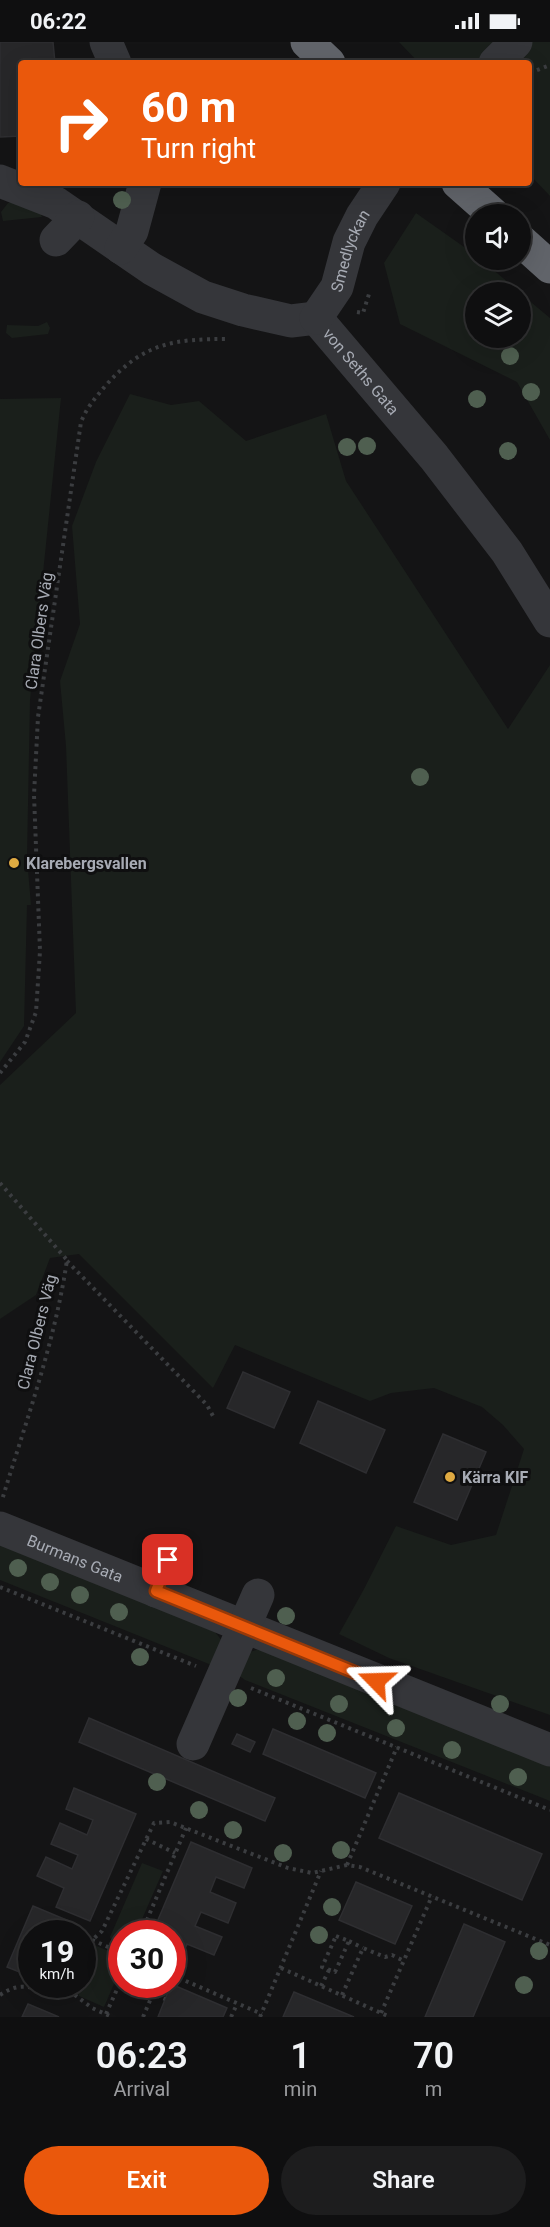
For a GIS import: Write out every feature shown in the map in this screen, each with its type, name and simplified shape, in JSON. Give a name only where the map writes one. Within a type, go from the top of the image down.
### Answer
[{"type":"highway","points":[[307,42],[326,60]]},
{"type":"highway","points":[[461,186],[482,204]]},
{"type":"highway","points":[[531,250],[550,267]]},
{"type":"street","points":[[106,42],[114,60]]},
{"type":"street","points":[[498,60],[516,42]]},
{"type":"street","name":"von Seths Gata","points":[[0,181],[56,203],[67,229],[121,248],[152,269],[203,297],[243,310],[291,321],[316,318],[434,457],[507,552],[550,621]]},
{"type":"street","points":[[121,248],[132,231],[144,186]]},
{"type":"street","name":"Smedlyckan","points":[[316,318],[337,287],[349,242],[362,216],[382,186]]},
{"type":"street","name":"Burmans Gata","points":[[0,1528],[550,1750]]},
{"type":"street","points":[[156,1591],[168,1560]]},
{"type":"street","points":[[193,1744],[258,1595]]},
{"type":"path","points":[[532,72],[550,65]]},
{"type":"path","name":"Clara Olbers Väg","points":[[0,1073],[25,1042],[36,1012],[40,951],[34,795],[38,717],[81,423],[87,406],[118,373],[140,354],[154,347],[178,341],[239,339]]},
{"type":"path","name":"Clara Olbers Väg","points":[[0,1184],[67,1260],[61,1300],[53,1330],[0,1507]]},
{"type":"path","points":[[67,1260],[207,1405],[213,1416]]},
{"type":"path","points":[[0,1587],[550,1810]]},
{"type":"path","points":[[346,1865],[397,1747]]},
{"type":"path","points":[[96,1936],[102,1931],[154,1823],[170,1822],[288,1869],[312,1873],[346,1865],[360,1867],[550,1945]]},
{"type":"path","points":[[147,1920],[186,1828]]},
{"type":"path","points":[[146,1839],[175,1853]]},
{"type":"path","points":[[186,1981],[261,2016],[322,1870]]},
{"type":"path","points":[[381,2013],[432,1896]]},
{"type":"path","points":[[349,1941],[335,1972],[322,1967],[336,1936],[349,1941],[385,1957],[392,1955],[404,1961]]},
{"type":"path","points":[[342,1995],[363,1948]]},
{"type":"path","points":[[281,1968],[390,2017]]},
{"type":"path","points":[[321,1986],[329,1970]]},
{"type":"path","points":[[0,1995],[18,1986]]},
{"type":"path","points":[[81,1998],[92,2008],[112,2017]]},
{"type":"path","points":[[106,2014],[113,1998]]},
{"type":"path","points":[[143,2017],[151,1998]]},
{"type":"path","points":[[231,2017],[237,2004]]},
{"type":"shaded area","points":[[399,42],[550,42],[550,196],[532,177],[532,60],[416,60]]},
{"type":"shaded area","points":[[8,203],[39,209],[42,217],[3,221],[1,212]]},
{"type":"shaded area","points":[[416,213],[465,248],[465,270],[493,270],[508,282],[465,282],[465,348],[531,348],[531,302],[550,318],[550,440],[517,382],[400,324],[384,263]]},
{"type":"shaded area","points":[[47,322],[50,328],[48,334],[12,338],[6,333],[7,325],[38,326]]},
{"type":"shaded area","points":[[130,394],[171,405],[199,401],[246,441],[326,414],[346,481],[508,729],[550,665],[550,1715],[389,1658],[339,1634],[396,1526],[451,1545],[496,1535],[524,1449],[503,1425],[482,1407],[434,1388],[391,1393],[370,1401],[235,1345],[213,1388],[79,1254],[50,1258],[36,1295],[0,1319],[0,1085],[76,1013],[66,746],[60,681],[80,624],[72,526],[96,462]]},
{"type":"shaded area","name":"Klarebergsvallen","points":[[61,398],[30,700],[27,858],[31,905],[27,905],[24,1026],[0,1062],[0,399]]},
{"type":"shaded area","points":[[0,1543],[215,1632],[223,1642],[214,1666],[0,1580]]},
{"type":"shaded area","points":[[262,1650],[550,1765],[550,1801],[245,1680],[238,1675],[250,1652]]},
{"type":"shaded area","points":[[142,1863],[163,1871],[142,1920],[117,1920]]},
{"type":"shaded area","points":[[96,1946],[108,1951],[108,1998],[104,2007],[84,1998],[96,1998]]},
{"type":"building","points":[[0,42],[53,42],[55,60],[18,60],[18,136],[0,137]]},
{"type":"building","points":[[243,1372],[290,1392],[274,1428],[227,1408]]},
{"type":"building","points":[[318,1401],[385,1430],[366,1473],[300,1443]]},
{"type":"building","name":"Kärra KIF","points":[[443,1434],[486,1452],[457,1520],[414,1502]]},
{"type":"building","points":[[89,1718],[275,1798],[265,1821],[79,1742]]},
{"type":"building","points":[[273,1729],[376,1773],[365,1798],[263,1754]]},
{"type":"building","points":[[237,1734],[255,1742],[250,1752],[232,1744]]},
{"type":"building","points":[[74,1788],[136,1814],[90,1920],[56,1907],[64,1888],[37,1876],[46,1857],[72,1869],[78,1855],[51,1844],[60,1823],[87,1835],[93,1820],[66,1809]]},
{"type":"building","points":[[399,1793],[542,1854],[522,1900],[379,1838]]},
{"type":"building","points":[[191,1842],[252,1868],[244,1888],[216,1877],[210,1892],[236,1903],[228,1923],[201,1912],[195,1926],[222,1937],[214,1955],[187,1944],[186,1946],[186,1920],[158,1920]]},
{"type":"building","points":[[356,1882],[412,1906],[395,1944],[339,1920]]},
{"type":"building","points":[[33,1906],[66,1920],[27,1920]]},
{"type":"building","points":[[464,1924],[505,1942],[473,2017],[425,2017]]},
{"type":"building","points":[[18,1941],[18,1971],[7,1967]]},
{"type":"building","points":[[186,1990],[227,2008],[223,2017],[158,2017],[165,1998],[186,1998]]},
{"type":"building","points":[[294,1992],[354,2017],[283,2017]]},
{"type":"building","points":[[28,2004],[59,2017],[22,2017]]},
{"type":"place","name":"Klarebergsvallen","points":[[14,863]]},
{"type":"place","name":"Kärra KIF","points":[[450,1477]]},
{"type":"route","points":[[168,1560],[156,1591],[376,1681]]}]
